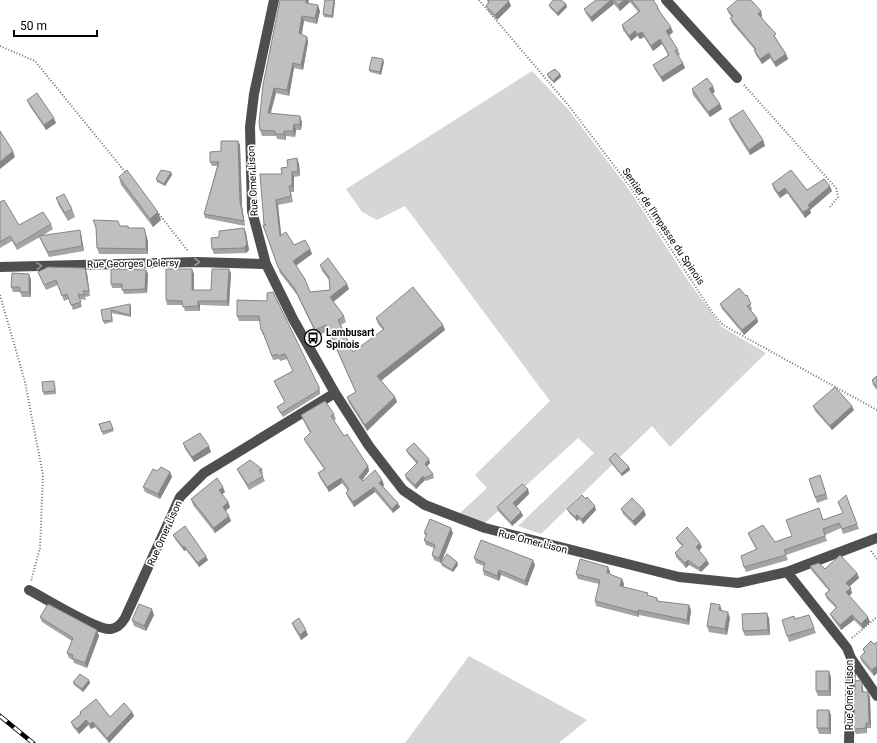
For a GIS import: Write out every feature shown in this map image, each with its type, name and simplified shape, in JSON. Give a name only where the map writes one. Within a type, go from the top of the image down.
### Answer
[{"type":"street","name":"Rue Omer Lison","points":[[274,0],[254,94],[250,127],[252,211],[266,264],[293,319],[335,393],[369,446],[403,490],[426,505],[485,528],[679,578],[738,583],[787,572],[877,538]]},
{"type":"street","points":[[666,0],[737,78]]},
{"type":"street","name":"Rue Georges Delersy","points":[[0,267],[197,262],[266,264]]},
{"type":"street","name":"Rue Omer Lison","points":[[29,590],[103,629],[117,627],[122,624],[180,497],[204,473],[335,393]]},
{"type":"street","name":"Rue Omer Lison","points":[[787,572],[844,644],[851,658],[850,743]]},
{"type":"street","points":[[851,658],[877,696]]},
{"type":"path","name":"Sentier de l'Impasse du Spinois","points":[[479,0],[569,106],[626,182],[712,312],[723,325],[877,410]]},
{"type":"path","points":[[0,46],[35,61],[127,174]]},
{"type":"path","points":[[737,78],[836,188],[838,197],[830,207]]},
{"type":"path","points":[[157,212],[197,262]]},
{"type":"path","points":[[0,294],[25,382],[44,475],[40,548],[29,590]]},
{"type":"path","points":[[844,644],[877,617]]},
{"type":"shaded area","points":[[532,71],[568,109],[630,191],[689,282],[722,327],[766,353],[670,447],[652,426],[541,534],[518,526],[594,453],[578,438],[485,523],[460,513],[487,488],[475,475],[550,401],[405,206],[377,220],[362,212],[346,189]]},
{"type":"shaded area","points":[[469,656],[587,720],[559,743],[405,743]]},
{"type":"building","points":[[280,0],[306,0],[306,3],[318,5],[315,18],[302,16],[299,33],[307,37],[301,65],[293,63],[287,90],[274,88],[268,113],[300,116],[300,125],[294,124],[293,131],[284,131],[284,134],[275,134],[275,131],[260,130],[259,123],[263,85]]},
{"type":"building","points":[[325,0],[334,0],[332,16],[323,14]]},
{"type":"building","points":[[488,0],[509,1],[495,15],[486,6],[489,2]]},
{"type":"building","points":[[553,0],[561,0],[566,4],[557,13],[549,5]]},
{"type":"building","points":[[596,0],[611,0],[591,17],[584,9]]},
{"type":"building","points":[[614,0],[624,0],[618,5]]},
{"type":"building","points":[[631,0],[653,0],[671,27],[666,31],[678,50],[675,51],[683,63],[661,77],[653,65],[669,55],[660,39],[651,46],[642,32],[638,34],[635,31],[629,36],[622,25],[640,11]]},
{"type":"building","points":[[737,0],[751,0],[761,11],[758,14],[776,34],[774,36],[786,54],[774,62],[769,53],[760,59],[754,50],[756,49],[730,18],[733,16],[727,9]]},
{"type":"building","points":[[372,57],[383,59],[380,72],[369,70]]},
{"type":"building","points":[[555,69],[560,74],[553,81],[547,74]]},
{"type":"building","points":[[707,78],[713,86],[709,89],[720,104],[708,112],[692,89]]},
{"type":"building","points":[[37,93],[54,118],[44,125],[27,100]]},
{"type":"building","points":[[743,110],[763,140],[749,150],[729,119]]},
{"type":"building","points":[[0,131],[13,151],[0,162]]},
{"type":"building","points":[[221,141],[238,141],[240,202],[244,221],[204,214],[219,162],[210,162],[210,152],[221,151]]},
{"type":"building","points":[[297,158],[298,171],[292,172],[292,186],[289,186],[291,196],[276,200],[280,236],[286,232],[294,245],[305,240],[310,249],[293,261],[305,279],[310,292],[330,290],[329,277],[320,265],[328,258],[347,284],[330,297],[344,316],[338,320],[353,352],[384,329],[376,318],[413,287],[443,325],[377,376],[395,397],[365,425],[347,397],[356,392],[326,325],[315,330],[295,289],[278,267],[263,225],[266,225],[264,224],[260,174],[282,174],[281,168],[288,167],[287,160]]},
{"type":"building","points":[[127,170],[158,212],[150,219],[119,177]]},
{"type":"building","points":[[161,170],[171,172],[164,184],[156,179]]},
{"type":"building","points":[[791,170],[807,190],[824,179],[830,186],[808,205],[810,208],[803,212],[785,188],[778,193],[772,184]]},
{"type":"building","points":[[64,194],[72,209],[65,213],[56,198]]},
{"type":"building","points":[[4,200],[19,225],[43,212],[51,224],[16,245],[10,236],[0,242],[0,202]]},
{"type":"building","points":[[93,220],[118,221],[120,226],[128,226],[128,228],[144,228],[146,236],[146,249],[97,248],[96,227]]},
{"type":"building","points":[[244,228],[247,244],[244,248],[212,249],[211,238],[219,237],[219,231]]},
{"type":"building","points":[[80,230],[82,246],[48,252],[39,236]]},
{"type":"building","points":[[48,267],[85,268],[89,291],[83,291],[85,295],[78,294],[81,302],[71,305],[67,294],[62,296],[56,280],[44,285],[38,272]]},
{"type":"building","points":[[111,269],[146,270],[145,289],[122,290],[122,284],[111,284]]},
{"type":"building","points":[[166,269],[192,269],[192,290],[211,290],[212,269],[229,269],[227,301],[198,301],[198,306],[183,307],[182,301],[166,300]]},
{"type":"building","points":[[12,273],[29,274],[29,292],[20,292],[20,287],[11,287]]},
{"type":"building","points":[[739,288],[746,296],[747,295],[751,304],[747,306],[757,318],[742,330],[720,304]]},
{"type":"building","points":[[273,292],[319,387],[319,390],[281,413],[277,407],[285,402],[274,381],[293,371],[285,354],[278,356],[277,354],[272,356],[261,330],[259,316],[237,316],[237,300],[267,301],[267,293]]},
{"type":"building","points":[[130,304],[130,315],[111,310],[112,320],[103,321],[101,310]]},
{"type":"building","points":[[877,376],[877,388],[872,380]]},
{"type":"building","points":[[54,381],[55,391],[43,392],[42,382]]},
{"type":"building","points":[[835,387],[852,406],[830,426],[813,406]]},
{"type":"building","points":[[325,401],[334,414],[331,416],[344,436],[347,434],[368,466],[359,477],[363,481],[375,470],[382,480],[379,483],[398,503],[392,509],[374,487],[353,502],[346,493],[349,489],[341,478],[327,487],[318,473],[325,469],[304,439],[311,432],[301,415]]},
{"type":"building","points":[[110,421],[113,429],[102,432],[99,424]]},
{"type":"building","points":[[200,433],[209,446],[192,457],[183,443]]},
{"type":"building","points":[[414,443],[429,459],[425,464],[433,474],[425,478],[423,476],[415,485],[405,475],[418,462],[406,450]]},
{"type":"building","points":[[615,453],[629,467],[621,474],[609,459]]},
{"type":"building","points":[[250,460],[262,469],[259,470],[263,476],[248,485],[237,469]]},
{"type":"building","points":[[161,467],[170,472],[158,494],[143,487],[153,469],[157,471]]},
{"type":"building","points":[[820,475],[826,494],[815,497],[809,479]]},
{"type":"building","points":[[217,478],[223,487],[219,490],[228,502],[223,507],[229,516],[214,528],[191,499]]},
{"type":"building","points":[[522,484],[528,489],[513,503],[521,512],[511,522],[497,507]]},
{"type":"building","points":[[582,495],[586,499],[587,497],[595,506],[582,519],[577,515],[575,517],[567,509]]},
{"type":"building","points":[[846,495],[857,524],[842,529],[839,523],[823,529],[825,536],[784,550],[786,555],[744,567],[741,556],[757,549],[748,533],[763,525],[775,542],[792,536],[786,520],[819,508],[823,520],[843,513],[838,502]]},
{"type":"building","points":[[632,498],[644,510],[633,521],[621,509]]},
{"type":"building","points":[[430,519],[451,528],[439,558],[432,555],[435,545],[424,540],[427,534],[424,533]]},
{"type":"building","points":[[185,526],[206,556],[198,563],[173,535]]},
{"type":"building","points":[[687,527],[700,543],[696,547],[707,560],[699,568],[688,560],[685,563],[675,553],[683,545],[676,538]]},
{"type":"building","points":[[481,540],[533,560],[525,581],[499,570],[497,576],[483,570],[485,563],[474,558]]},
{"type":"building","points":[[447,554],[457,562],[452,570],[441,563]]},
{"type":"building","points":[[840,555],[857,573],[846,583],[851,588],[846,592],[868,617],[861,624],[852,615],[840,625],[830,614],[837,607],[825,594],[830,590],[810,566],[819,563],[825,569]]},
{"type":"building","points":[[580,559],[608,567],[607,573],[622,579],[620,586],[648,593],[647,595],[657,598],[657,601],[689,605],[687,620],[638,610],[637,612],[595,601],[600,580],[576,574]]},
{"type":"building","points":[[711,603],[720,605],[719,610],[728,612],[725,629],[707,626]]},
{"type":"building","points":[[48,604],[97,630],[85,663],[72,658],[73,655],[67,653],[73,638],[40,617]]},
{"type":"building","points":[[139,604],[152,609],[144,626],[132,620]]},
{"type":"building","points":[[767,613],[768,630],[743,631],[742,614]]},
{"type":"building","points":[[809,615],[814,628],[787,636],[782,620],[794,616],[795,619]]},
{"type":"building","points":[[299,618],[306,630],[300,635],[292,623]]},
{"type":"building","points":[[871,641],[874,644],[877,642],[877,666],[872,670],[860,657],[865,652],[863,649]]},
{"type":"building","points":[[816,671],[829,671],[829,691],[816,691]]},
{"type":"building","points":[[80,674],[89,680],[82,689],[73,682]]},
{"type":"building","points":[[860,680],[862,683],[862,692],[868,692],[869,723],[866,723],[866,728],[854,729],[855,681]]},
{"type":"building","points":[[96,699],[110,717],[124,703],[132,712],[107,738],[93,722],[90,724],[86,720],[77,729],[71,722],[81,714],[80,712]]},
{"type":"building","points":[[817,710],[829,710],[829,728],[817,728]]},
{"type":"railway","points":[[0,716],[33,743]]},
{"type":"place","name":"Lambusart Spinois","points":[[313,338]]}]
